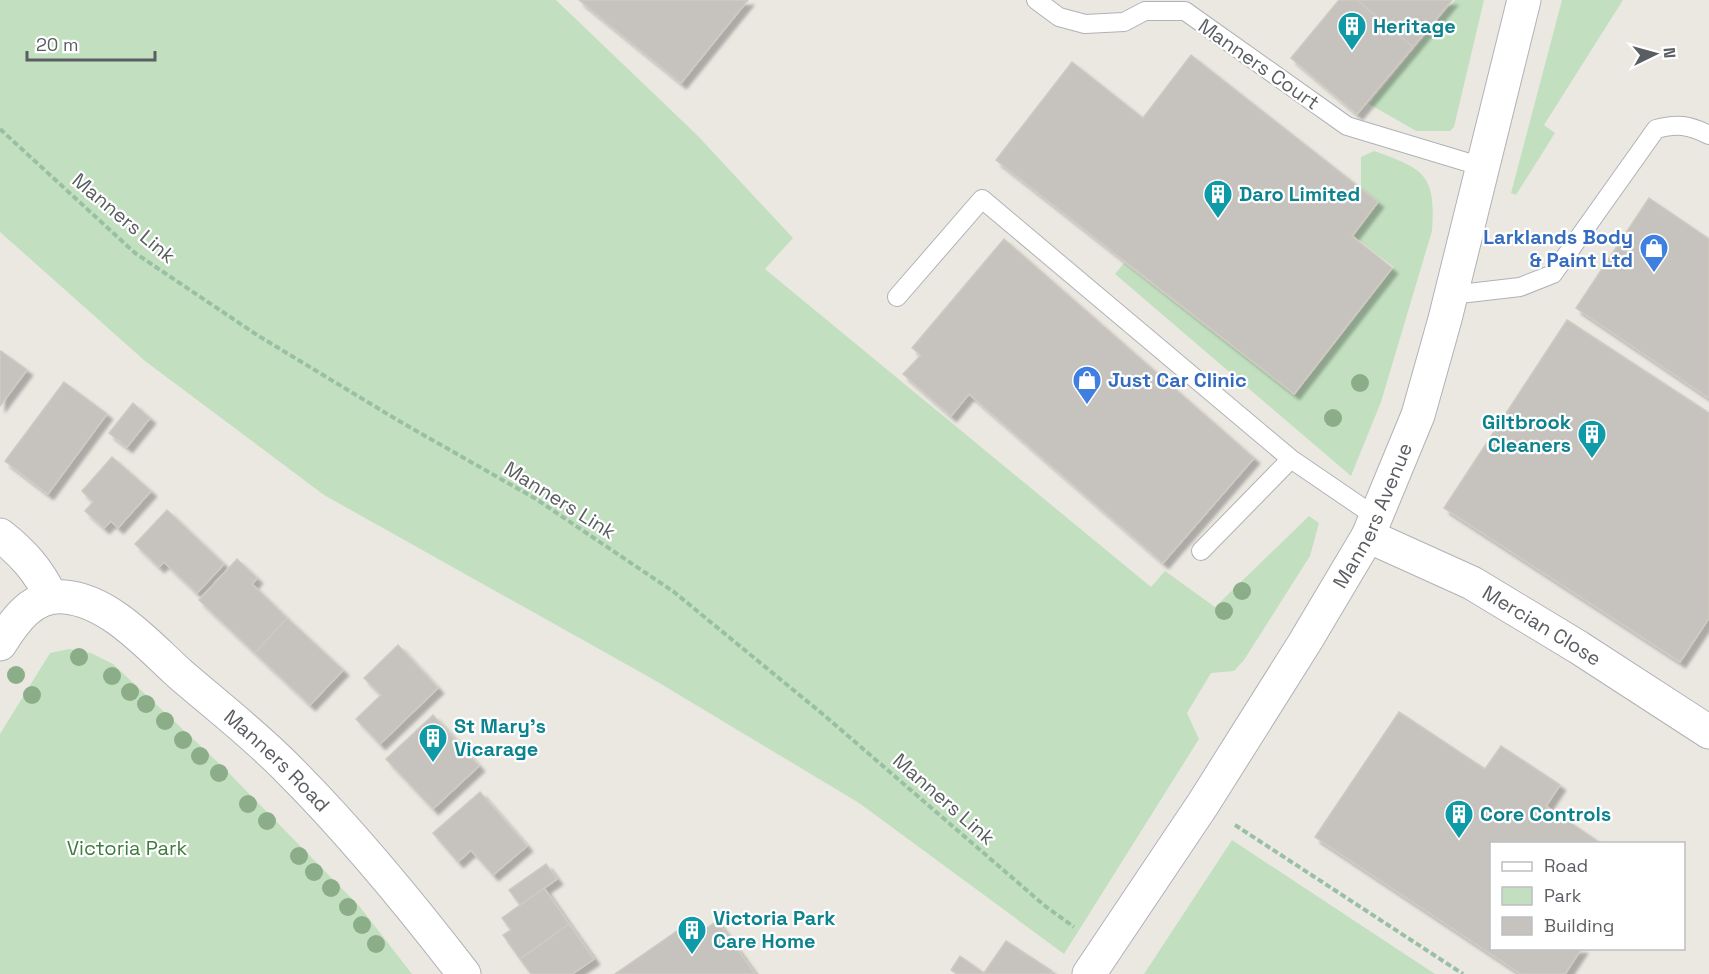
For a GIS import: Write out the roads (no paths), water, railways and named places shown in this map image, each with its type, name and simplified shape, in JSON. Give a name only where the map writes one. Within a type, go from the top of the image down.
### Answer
[{"type":"street","name":"Manners Avenue","points":[[1089,974],[1203,804],[1305,642],[1372,526],[1418,415],[1451,295],[1524,0]]},
{"type":"street","name":"Mercian Close","points":[[1372,526],[1578,647],[1709,732]]},
{"type":"street","points":[[0,535],[21,552],[41,575],[51,597],[36,602],[24,611],[0,644]]},
{"type":"street","name":"Manners Road","points":[[51,597],[82,601],[126,626],[289,770],[373,863],[464,974]]},
{"type":"lane","name":"Manners Court","points":[[1036,0],[1059,17],[1085,24],[1124,22],[1146,10],[1185,10],[1347,126],[1483,166]]},
{"type":"lane","points":[[1451,295],[1520,286],[1553,274],[1656,129],[1674,124],[1689,125],[1709,135]]},
{"type":"lane","points":[[897,297],[982,199],[1372,526]]},
{"type":"lane","points":[[1201,551],[1291,459]]},
{"type":"place","name":"Heritage","points":[[1352,52]]},
{"type":"place","name":"Daro Limited","points":[[1218,220]]},
{"type":"place","name":"Larklands Body & Paint Ltd","points":[[1654,274]]},
{"type":"place","name":"Just Car Clinic","points":[[1087,406]]},
{"type":"place","name":"Giltbrook Cleaners","points":[[1592,460]]},
{"type":"place","name":"St Mary's Vicarage","points":[[433,764]]},
{"type":"place","name":"Core Controls","points":[[1459,840]]},
{"type":"place","name":"Victoria Park Care Home","points":[[692,956]]},
{"type":"park label","name":"Victoria Park","points":[[127,848]]}]
